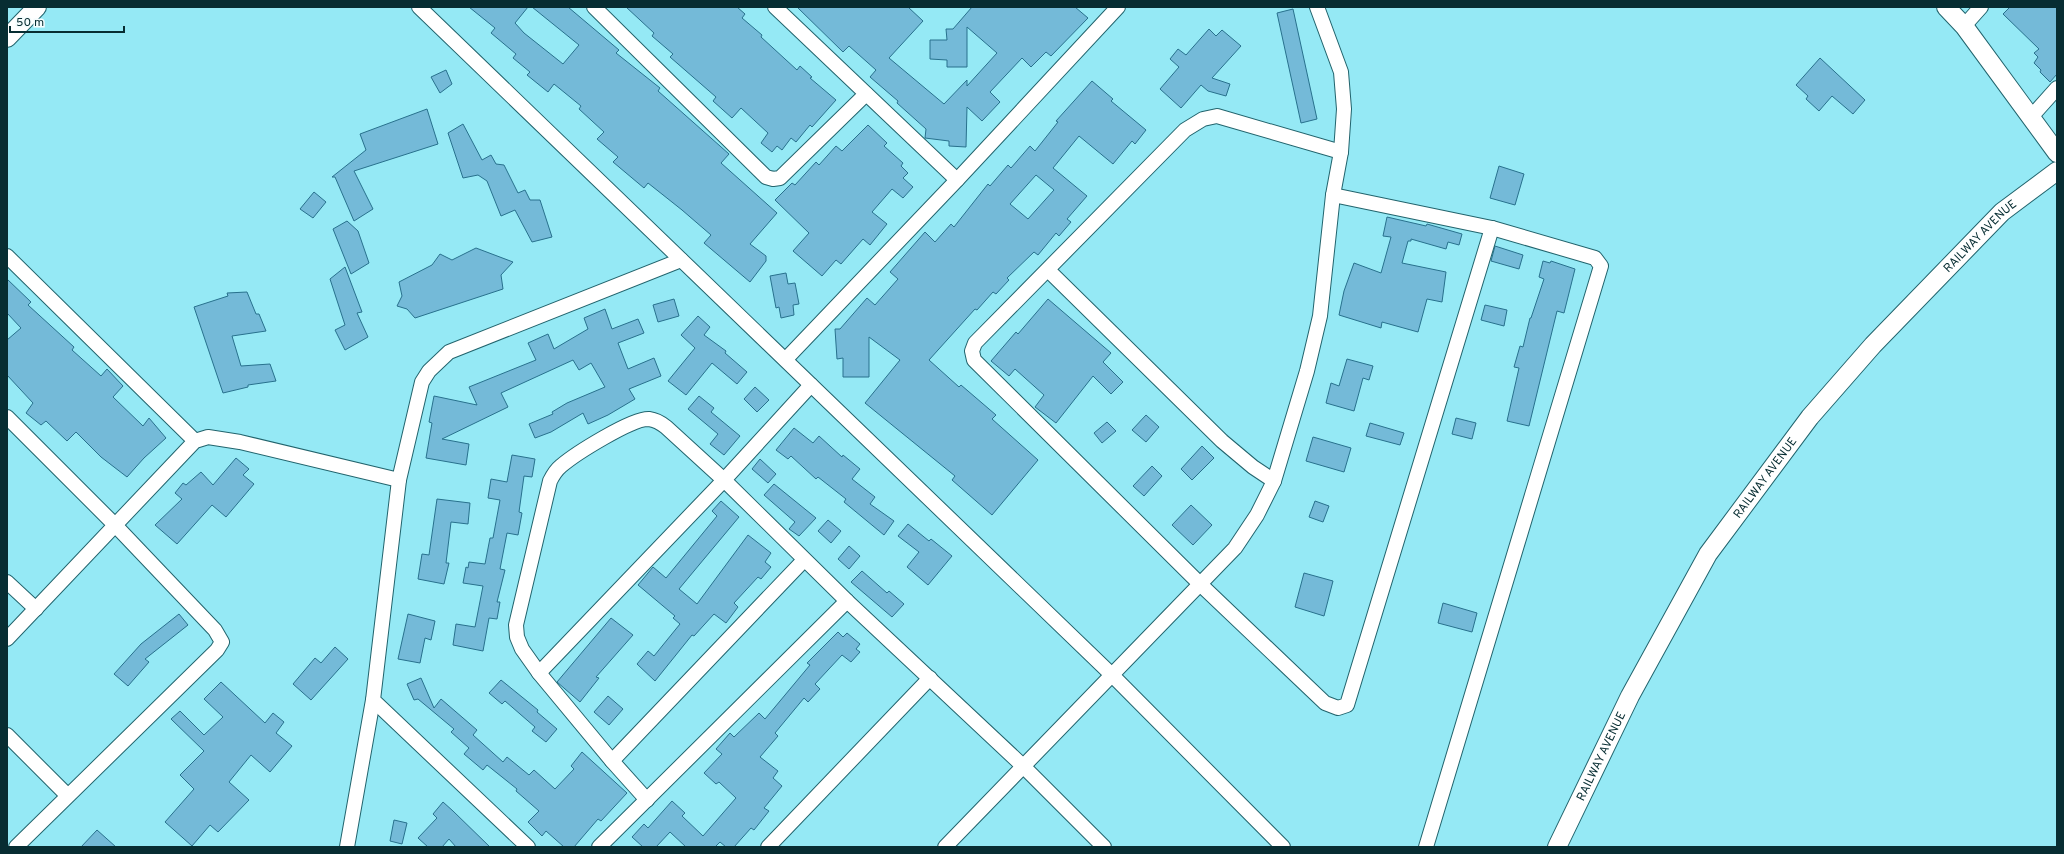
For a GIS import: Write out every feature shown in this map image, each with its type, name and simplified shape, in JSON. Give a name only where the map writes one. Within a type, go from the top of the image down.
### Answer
[{"type":"street","points":[[7,38],[38,7]]},
{"type":"street","points":[[419,7],[681,260],[786,359],[811,385],[1113,676],[1283,847]]},
{"type":"street","points":[[594,7],[766,177],[773,179],[780,178],[866,94]]},
{"type":"street","points":[[775,7],[957,180]]},
{"type":"street","points":[[786,359],[957,180],[1118,7]]},
{"type":"street","points":[[945,847],[1113,676],[1234,548],[1257,515],[1274,480],[1307,371],[1320,316],[1333,195],[1341,152],[1344,109],[1341,72],[1317,7]]},
{"type":"street","points":[[1946,7],[1964,26],[2057,153]]},
{"type":"street","points":[[1964,26],[1981,7]]},
{"type":"street","points":[[2031,117],[2057,88]]},
{"type":"street","points":[[1341,152],[1217,116],[1204,119],[1185,130],[975,343],[972,352],[974,360],[1200,584],[1325,702],[1338,708],[1347,705],[1492,228]]},
{"type":"street","name":"RAILWAY AVENUE","points":[[1558,847],[1630,696],[1708,554],[1810,417],[1873,345],[2002,212],[2057,170]]},
{"type":"street","points":[[1333,195],[1492,228],[1595,258],[1601,266],[1426,847]]},
{"type":"street","points":[[7,256],[195,441]]},
{"type":"street","points":[[347,847],[373,700],[399,480],[422,382],[429,371],[449,352],[681,260]]},
{"type":"street","points":[[1048,270],[1222,441],[1253,467],[1274,480]]},
{"type":"street","points":[[539,673],[724,480],[811,385]]},
{"type":"street","points":[[7,418],[114,525],[215,630],[222,642],[217,650],[67,795],[16,847]]},
{"type":"street","points":[[647,800],[612,761],[539,673],[522,649],[517,637],[516,625],[550,481],[559,467],[600,440],[632,423],[650,419],[659,422],[666,427],[724,480],[804,560],[1023,766],[1104,847]]},
{"type":"street","points":[[7,639],[195,441],[208,437],[240,442],[399,480]]},
{"type":"street","points":[[612,761],[804,560]]},
{"type":"street","points":[[7,582],[36,609]]},
{"type":"street","points":[[599,847],[847,601]]},
{"type":"street","points":[[768,847],[930,678]]},
{"type":"street","points":[[373,700],[528,847]]},
{"type":"street","points":[[7,735],[67,795]]},
{"type":"building","points":[[469,7],[528,7],[515,23],[524,33],[563,64],[579,45],[532,7],[568,7],[619,50],[616,53],[660,88],[658,91],[729,154],[721,163],[777,213],[750,244],[766,256],[766,261],[750,282],[704,243],[711,235],[648,183],[644,188],[613,162],[618,157],[597,139],[604,132],[579,109],[581,106],[554,84],[548,92],[527,75],[530,72],[513,58],[516,54],[491,33],[495,28]]},
{"type":"building","points":[[626,7],[737,7],[745,14],[742,18],[762,35],[761,37],[797,70],[800,66],[812,77],[810,78],[836,100],[812,127],[810,125],[796,142],[791,138],[782,150],[777,146],[772,152],[761,143],[768,133],[741,108],[732,118],[713,101],[716,97],[670,57],[673,54],[652,36],[654,33]]},
{"type":"building","points":[[797,7],[908,7],[923,21],[889,58],[944,104],[967,80],[967,86],[997,53],[967,27],[967,67],[947,67],[947,60],[930,59],[930,40],[947,40],[946,29],[953,29],[972,7],[1075,7],[1088,18],[1051,56],[1046,52],[1031,67],[1022,58],[990,92],[1000,102],[982,121],[967,107],[966,147],[949,146],[949,141],[925,138],[926,129],[897,103],[898,101],[870,77],[876,70],[849,46],[843,52]]},
{"type":"building","points":[[2010,7],[2057,7],[2057,74],[2050,82],[2040,72],[2041,70],[2034,63],[2038,57],[2034,53],[2039,49],[2003,14]]},
{"type":"building","points":[[1293,9],[1317,119],[1301,123],[1277,13]]},
{"type":"building","points":[[1209,29],[1216,36],[1222,30],[1241,46],[1212,78],[1230,84],[1226,96],[1208,91],[1201,85],[1181,108],[1160,89],[1179,67],[1170,59],[1178,49],[1186,55]]},
{"type":"building","points":[[1820,58],[1865,100],[1853,114],[1832,96],[1819,111],[1806,99],[1808,96],[1796,85]]},
{"type":"building","points":[[446,70],[452,84],[440,93],[431,77]]},
{"type":"building","points":[[1092,81],[1113,99],[1111,101],[1146,130],[1135,144],[1132,141],[1113,164],[1079,136],[1053,168],[1087,196],[1067,219],[1071,222],[1059,236],[1056,233],[1038,255],[1034,252],[1007,278],[1009,280],[996,294],[993,292],[977,310],[975,309],[929,360],[959,387],[961,385],[996,415],[992,419],[1038,460],[992,515],[952,480],[955,476],[865,403],[900,360],[869,337],[869,377],[843,377],[843,358],[837,359],[835,329],[840,329],[867,298],[875,305],[898,279],[890,272],[925,232],[935,242],[951,224],[954,227],[988,184],[990,186],[1008,165],[1011,168],[1030,146],[1035,151],[1058,122],[1056,121]],"holes":[[[1036,175],[1054,190],[1028,219],[1010,204]]]},
{"type":"building","points":[[427,109],[438,144],[354,171],[373,209],[354,221],[335,177],[332,177],[366,150],[360,134]]},
{"type":"building","points":[[463,124],[482,160],[491,155],[496,164],[504,165],[518,193],[525,190],[530,200],[540,200],[552,237],[532,242],[515,210],[501,216],[487,181],[478,175],[463,178],[448,133]]},
{"type":"building","points":[[868,125],[887,143],[884,146],[903,163],[901,166],[908,173],[903,178],[913,187],[903,198],[892,189],[872,212],[887,224],[870,245],[863,239],[841,264],[836,260],[822,276],[793,251],[809,233],[775,200],[792,183],[795,185],[816,162],[819,165],[836,146],[842,151]]},
{"type":"building","points":[[1499,166],[1524,174],[1515,205],[1490,198]]},
{"type":"building","points":[[314,192],[326,202],[313,218],[300,209]]},
{"type":"building","points":[[1387,217],[1426,226],[1427,224],[1462,234],[1459,245],[1448,242],[1446,249],[1411,239],[1411,241],[1408,241],[1402,263],[1446,272],[1442,302],[1427,299],[1418,332],[1382,322],[1381,328],[1339,315],[1344,291],[1354,263],[1381,273],[1391,237],[1383,236]]},
{"type":"building","points":[[347,221],[358,231],[369,263],[351,274],[333,229]]},
{"type":"building","points":[[1495,246],[1523,255],[1519,269],[1491,261]]},
{"type":"building","points":[[476,248],[513,262],[501,275],[503,289],[415,318],[407,309],[397,306],[402,296],[399,282],[432,265],[440,254],[452,260]]},
{"type":"building","points":[[1543,261],[1550,263],[1551,261],[1575,269],[1564,313],[1557,311],[1529,426],[1507,421],[1519,368],[1514,367],[1520,346],[1523,347],[1530,318],[1544,279],[1539,277]]},
{"type":"building","points":[[345,267],[362,312],[357,313],[368,337],[345,350],[335,330],[345,325],[330,279]]},
{"type":"building","points":[[786,273],[788,284],[795,283],[799,304],[793,305],[794,315],[781,318],[779,307],[776,308],[770,276]]},
{"type":"building","points":[[7,279],[31,302],[28,305],[74,347],[72,350],[101,376],[107,369],[123,386],[113,397],[143,426],[149,418],[166,438],[144,458],[127,477],[101,457],[76,432],[67,441],[46,421],[41,425],[26,413],[33,403],[7,375],[7,340],[21,328],[7,313]]},
{"type":"building","points":[[247,292],[256,314],[259,314],[266,331],[232,336],[241,366],[270,364],[276,381],[248,385],[248,387],[223,393],[194,307],[228,296],[227,293]]},
{"type":"building","points":[[674,299],[679,316],[658,322],[653,305]]},
{"type":"building","points":[[1048,299],[1111,353],[1103,362],[1123,382],[1111,394],[1093,376],[1056,423],[1035,407],[1044,395],[1015,369],[1009,376],[991,361],[1016,332],[1018,334]]},
{"type":"building","points":[[1485,305],[1507,310],[1504,326],[1481,320]]},
{"type":"building","points":[[605,309],[612,329],[638,319],[644,333],[618,343],[628,369],[654,358],[661,376],[629,389],[635,399],[608,415],[588,424],[583,413],[551,432],[535,438],[529,424],[553,414],[552,412],[567,403],[605,387],[591,363],[579,370],[573,360],[501,393],[508,407],[442,439],[469,444],[466,465],[426,458],[432,423],[429,422],[434,396],[477,405],[469,387],[536,360],[528,343],[548,334],[554,349],[588,329],[584,318]]},
{"type":"building","points":[[698,316],[710,327],[704,335],[726,351],[725,353],[747,372],[737,384],[712,363],[686,395],[668,381],[695,348],[681,335]]},
{"type":"building","points":[[1347,359],[1373,366],[1369,380],[1363,378],[1354,411],[1326,403],[1331,383],[1339,386]]},
{"type":"building","points":[[755,387],[769,400],[757,412],[744,399]]},
{"type":"building","points":[[699,396],[714,408],[711,412],[740,436],[724,455],[710,444],[718,434],[688,409]]},
{"type":"building","points":[[1146,415],[1159,427],[1146,442],[1132,430]]},
{"type":"building","points":[[1456,418],[1476,423],[1472,439],[1452,434]]},
{"type":"building","points":[[1107,422],[1116,431],[1102,443],[1094,433]]},
{"type":"building","points":[[1370,423],[1404,433],[1400,445],[1366,436]]},
{"type":"building","points":[[794,428],[813,443],[819,436],[842,457],[843,455],[860,469],[852,479],[875,497],[870,504],[894,521],[884,535],[844,502],[846,499],[818,477],[816,479],[791,456],[788,459],[776,450]]},
{"type":"building","points":[[1313,437],[1351,448],[1344,472],[1306,461]]},
{"type":"building","points":[[1202,446],[1214,458],[1192,480],[1181,469]]},
{"type":"building","points":[[512,455],[535,459],[532,477],[524,476],[519,512],[522,513],[518,535],[507,533],[500,569],[505,570],[497,602],[500,602],[497,619],[489,618],[483,651],[453,645],[456,624],[475,627],[483,586],[463,583],[466,567],[468,568],[469,562],[485,564],[490,538],[493,538],[500,500],[488,498],[491,479],[507,482]]},
{"type":"building","points":[[236,458],[249,469],[243,475],[254,484],[226,517],[212,505],[177,544],[155,525],[182,499],[175,493],[183,483],[186,485],[201,472],[213,485]]},
{"type":"building","points":[[760,459],[776,474],[768,483],[752,469]]},
{"type":"building","points":[[1152,466],[1162,476],[1144,496],[1133,486]]},
{"type":"building","points":[[774,484],[816,518],[799,536],[789,529],[795,522],[764,495]]},
{"type":"building","points":[[437,499],[470,503],[468,524],[451,522],[446,563],[449,563],[444,584],[418,579],[422,554],[429,555]]},
{"type":"building","points":[[721,501],[739,517],[679,589],[697,604],[748,535],[771,553],[765,562],[771,567],[761,579],[758,577],[734,603],[738,607],[726,623],[714,614],[694,636],[692,635],[655,681],[637,664],[648,651],[654,656],[680,624],[673,618],[675,616],[638,585],[653,567],[666,578],[717,516],[712,511]]},
{"type":"building","points":[[1315,501],[1329,506],[1323,522],[1309,517]]},
{"type":"building","points":[[1191,505],[1212,525],[1193,545],[1172,525]]},
{"type":"building","points":[[828,520],[841,531],[831,543],[818,531]]},
{"type":"building","points":[[908,524],[929,541],[931,539],[952,556],[928,585],[907,567],[919,552],[898,536]]},
{"type":"building","points":[[849,546],[860,556],[849,569],[838,559]]},
{"type":"building","points":[[862,571],[887,593],[889,591],[904,604],[892,617],[851,582]]},
{"type":"building","points":[[1304,573],[1333,581],[1324,616],[1295,607]]},
{"type":"building","points":[[1443,603],[1477,613],[1472,632],[1438,623]]},
{"type":"building","points":[[179,614],[188,625],[145,659],[149,662],[128,686],[114,674],[141,644]]},
{"type":"building","points":[[408,614],[435,621],[431,640],[425,638],[420,663],[398,659]]},
{"type":"building","points":[[611,618],[633,635],[596,677],[599,678],[580,702],[557,682]]},
{"type":"building","points":[[838,632],[843,637],[847,633],[860,644],[856,649],[860,652],[851,662],[842,655],[815,684],[820,689],[808,702],[804,698],[775,733],[778,736],[760,757],[778,771],[773,778],[782,786],[764,808],[769,811],[754,830],[751,828],[734,847],[726,847],[720,842],[715,847],[686,847],[670,832],[656,847],[643,847],[632,837],[644,824],[648,828],[672,801],[685,813],[682,816],[703,836],[736,798],[719,782],[716,784],[704,773],[722,754],[716,749],[730,733],[734,737],[759,713],[765,719],[810,665],[807,663]]},
{"type":"building","points":[[335,647],[348,659],[311,700],[293,684],[315,658],[321,663]]},
{"type":"building","points":[[421,678],[434,708],[441,699],[477,730],[473,735],[503,762],[507,757],[529,775],[534,770],[555,789],[574,769],[571,766],[582,752],[627,793],[601,821],[598,819],[574,847],[564,847],[546,831],[542,836],[528,822],[539,811],[516,791],[517,789],[487,765],[483,770],[464,754],[469,748],[451,732],[454,729],[418,699],[414,700],[407,684]]},
{"type":"building","points":[[501,680],[538,710],[537,712],[557,729],[546,742],[532,731],[535,727],[505,701],[502,704],[489,693]]},
{"type":"building","points":[[221,682],[265,723],[273,713],[284,722],[276,733],[292,746],[270,772],[251,755],[229,782],[249,800],[218,832],[210,825],[192,846],[165,822],[194,789],[180,775],[204,751],[171,719],[180,711],[204,735],[223,717],[204,699]]},
{"type":"building","points":[[608,696],[623,709],[609,725],[594,712]]},
{"type":"building","points":[[443,802],[490,847],[456,847],[449,839],[442,847],[428,847],[418,838],[437,818],[433,814]]},
{"type":"building","points":[[394,820],[407,823],[402,844],[390,841]]},
{"type":"building","points":[[97,830],[116,847],[81,847]]}]
